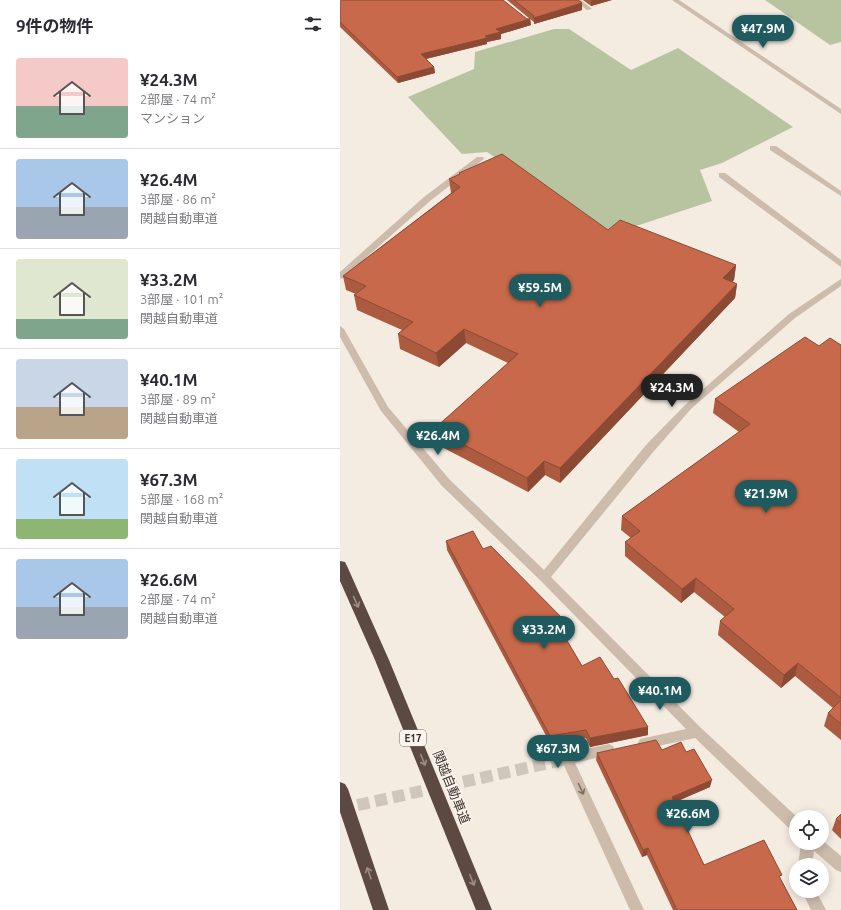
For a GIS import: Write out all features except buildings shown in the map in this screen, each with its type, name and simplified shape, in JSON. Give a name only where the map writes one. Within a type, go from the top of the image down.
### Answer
[{"type":"highway","name":"関越自動車道","points":[[340,566],[382,660],[484,910]]},
{"type":"highway","points":[[340,789],[381,910]]},
{"type":"street","points":[[577,0],[589,9]]},
{"type":"street","points":[[675,0],[841,112]]},
{"type":"street","points":[[773,148],[841,194]]},
{"type":"street","points":[[340,276],[427,199],[480,159]]},
{"type":"street","points":[[722,175],[841,264]]},
{"type":"street","points":[[544,577],[650,448],[688,408],[792,316],[841,282]]},
{"type":"street","points":[[340,329],[384,409],[446,483],[544,577],[697,732],[789,818]]},
{"type":"street","points":[[637,910],[568,759],[697,732]]},
{"type":"street","points":[[824,850],[841,866]]},
{"type":"street","points":[[813,898],[819,910]]},
{"type":"green space","points":[[765,0],[841,0],[841,42],[830,45]]},
{"type":"green space","points":[[554,29],[569,29],[631,70],[678,48],[793,127],[722,163],[700,170],[712,201],[609,235],[487,152],[462,154],[408,97],[474,69],[475,52]]},
{"type":"tunnel","points":[[340,809],[567,759]]}]
